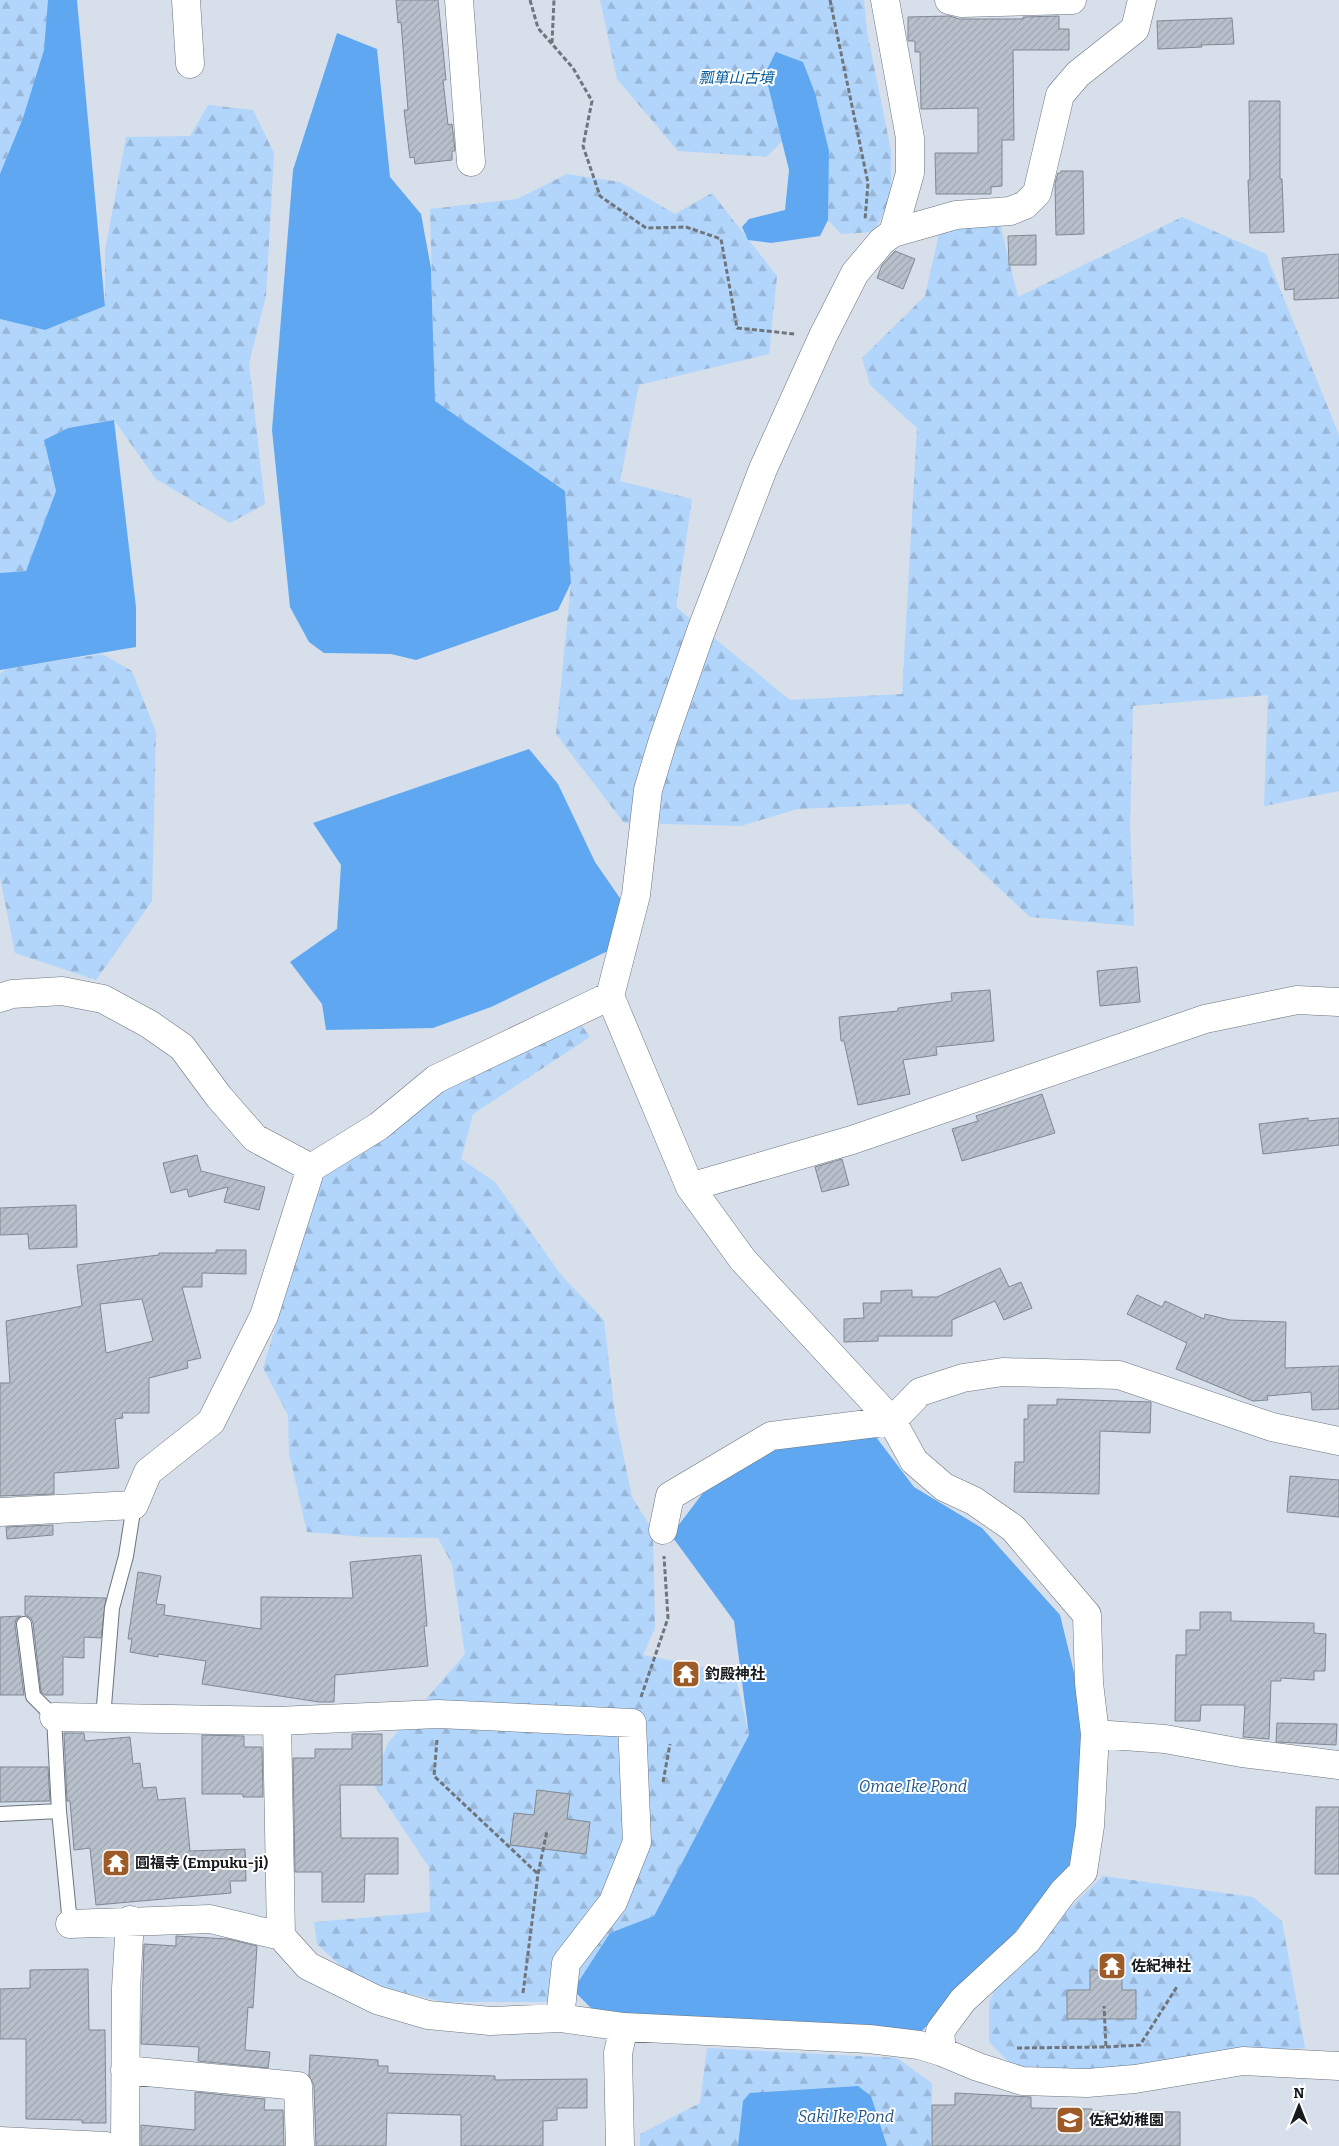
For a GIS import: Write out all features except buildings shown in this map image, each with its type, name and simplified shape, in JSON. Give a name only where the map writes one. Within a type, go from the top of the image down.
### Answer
[{"type":"street","points":[[186,0],[190,64]]},
{"type":"street","points":[[459,0],[471,162]]},
{"type":"street","points":[[885,0],[910,138],[910,173],[893,233]]},
{"type":"street","points":[[949,0],[972,3],[1072,0]]},
{"type":"street","points":[[942,2052],[940,2031],[962,2000],[1027,1941],[1063,1892],[1083,1872],[1090,1826],[1095,1734],[1089,1683],[1087,1615],[1013,1528],[974,1501],[944,1487],[914,1461],[892,1421],[743,1260],[690,1187],[610,996],[636,895],[648,790],[663,740],[701,631],[764,469],[823,336],[855,273],[882,241],[893,233],[956,215],[1010,211],[1025,205],[1037,193],[1060,96],[1078,74],[1135,29],[1142,0]]},
{"type":"street","points":[[0,998],[12,994],[62,991],[103,999],[141,1020],[182,1047],[218,1097],[255,1138],[311,1168]]},
{"type":"street","points":[[0,1512],[134,1505],[148,1472],[211,1422],[264,1316],[311,1168],[379,1126],[436,1079],[610,996]]},
{"type":"street","points":[[690,1187],[852,1140],[1205,1019],[1298,1000],[1339,1002]]},
{"type":"street","points":[[663,1530],[670,1496],[771,1436],[892,1421],[920,1392],[963,1378],[1003,1372],[1119,1375],[1272,1427],[1339,1441]]},
{"type":"street","points":[[54,1717],[277,1721],[438,1714],[632,1723],[637,1842],[613,1902],[566,1963],[560,2018]]},
{"type":"street","points":[[277,1721],[281,1936]]},
{"type":"street","points":[[1095,1734],[1165,1738],[1242,1753],[1339,1765]]},
{"type":"street","points":[[70,1924],[130,1920],[210,1919],[281,1936],[308,1966],[377,2000],[428,2015],[490,2020],[560,2018],[624,2027],[869,2039],[919,2045],[942,2052],[978,2068],[1022,2081],[1088,2083],[1125,2080],[1243,2061],[1339,2066]]},
{"type":"street","points":[[125,2146],[126,1988],[130,1920]]},
{"type":"street","points":[[620,2146],[618,2053],[624,2027]]},
{"type":"street","points":[[125,2070],[298,2086],[300,2146]]},
{"type":"street","points":[[0,2141],[106,2146]]},
{"type":"lane","points":[[103,1718],[112,1608],[126,1556],[134,1505]]},
{"type":"lane","points":[[24,1624],[33,1696],[54,1717],[59,1811],[70,1924]]},
{"type":"lane","points":[[0,1814],[59,1811]]},
{"type":"path","points":[[530,0],[538,28],[573,68],[592,101],[583,146],[600,196],[646,228],[686,227],[721,239],[737,328],[823,336]]},
{"type":"path","points":[[552,44],[554,0]]},
{"type":"path","points":[[830,0],[868,183],[864,229]]},
{"type":"path","points":[[632,1723],[668,1618],[663,1530]]},
{"type":"path","points":[[438,1714],[434,1776],[538,1874]]},
{"type":"path","points":[[520,2019],[538,1874],[547,1830]]},
{"type":"path","points":[[1012,2048],[1140,2045],[1178,1985]]},
{"type":"path","points":[[1104,2006],[1106,2047]]},
{"type":"green space","points":[[0,0],[64,0],[74,40],[0,174]]},
{"type":"green space","name":"瓢箪山古墳","points":[[600,0],[864,0],[867,31],[891,151],[891,197],[874,232],[841,234],[828,220],[827,143],[818,108],[766,157],[678,151],[617,79]]},
{"type":"green space","points":[[208,105],[253,110],[274,153],[266,296],[249,363],[265,504],[230,523],[156,479],[114,420],[68,428],[44,440],[56,491],[26,571],[0,573],[0,319],[45,330],[105,306],[105,251],[126,137],[190,136]]},
{"type":"green space","points":[[567,174],[620,182],[675,214],[712,193],[777,276],[769,354],[639,385],[620,481],[692,499],[676,607],[790,700],[902,694],[917,428],[870,385],[862,358],[925,296],[941,225],[1000,224],[1018,297],[1182,217],[1266,254],[1339,435],[1339,791],[1264,806],[1268,695],[1133,706],[1130,827],[1134,926],[1030,917],[909,804],[797,809],[741,826],[624,823],[556,734],[571,583],[565,491],[435,401],[430,209],[517,199]]},
{"type":"green space","points":[[102,654],[132,671],[156,732],[152,901],[96,980],[15,953],[0,877],[0,674],[5,669]]},
{"type":"green space","points":[[566,1004],[590,1037],[473,1114],[461,1159],[495,1182],[562,1276],[604,1320],[615,1415],[632,1497],[653,1531],[655,1628],[643,1655],[735,1673],[749,1735],[654,1916],[610,1933],[573,1990],[546,2002],[443,2002],[357,1981],[317,1944],[314,1922],[430,1912],[429,1867],[372,1782],[388,1743],[465,1654],[452,1564],[438,1538],[365,1537],[307,1532],[289,1453],[288,1415],[263,1368],[321,1180],[439,1066]]},
{"type":"green space","points":[[1103,1876],[1253,1897],[1282,1921],[1305,2048],[1226,2052],[1065,2076],[1016,2069],[989,2042],[989,2003],[1001,1974]]},
{"type":"green space","points":[[707,2048],[897,2058],[932,2083],[931,2146],[640,2146],[640,2134],[700,2103]]},
{"type":"water","points":[[48,0],[77,0],[105,306],[45,330],[0,319],[0,174],[23,118],[44,50]]},
{"type":"water","points":[[337,33],[377,49],[390,177],[421,214],[431,268],[435,401],[565,491],[571,583],[558,610],[416,660],[391,654],[324,653],[309,642],[290,607],[272,430],[293,170]]},
{"type":"water","points":[[776,52],[803,62],[815,93],[829,151],[828,220],[820,236],[771,243],[748,240],[742,227],[749,219],[785,210],[789,170],[765,73]]},
{"type":"water","points":[[114,420],[136,607],[136,647],[0,670],[0,573],[26,571],[56,491],[44,440],[68,428]]},
{"type":"water","points":[[529,749],[558,784],[595,862],[624,904],[608,951],[491,1007],[433,1028],[326,1030],[322,1004],[290,962],[337,929],[341,865],[313,823]]},
{"type":"water","name":"Omae Ike Pond","points":[[876,1437],[914,1487],[982,1528],[1060,1615],[1086,1721],[1084,1816],[1072,1862],[1008,1941],[921,2032],[594,2011],[573,1990],[610,1933],[654,1916],[749,1735],[734,1621],[671,1535],[703,1493],[779,1446]]},
{"type":"water","name":"Saki Ike Pond","points":[[858,2086],[871,2096],[887,2146],[738,2146],[743,2101],[750,2093]]},
{"type":"place","name":"釣殿神社","points":[[686,1674]]},
{"type":"place","name":"圓福寺 (Empuku-ji)","points":[[116,1863]]},
{"type":"place","name":"佐紀神社","points":[[1112,1966]]},
{"type":"place","name":"佐紀幼稚園","points":[[1070,2120]]}]
